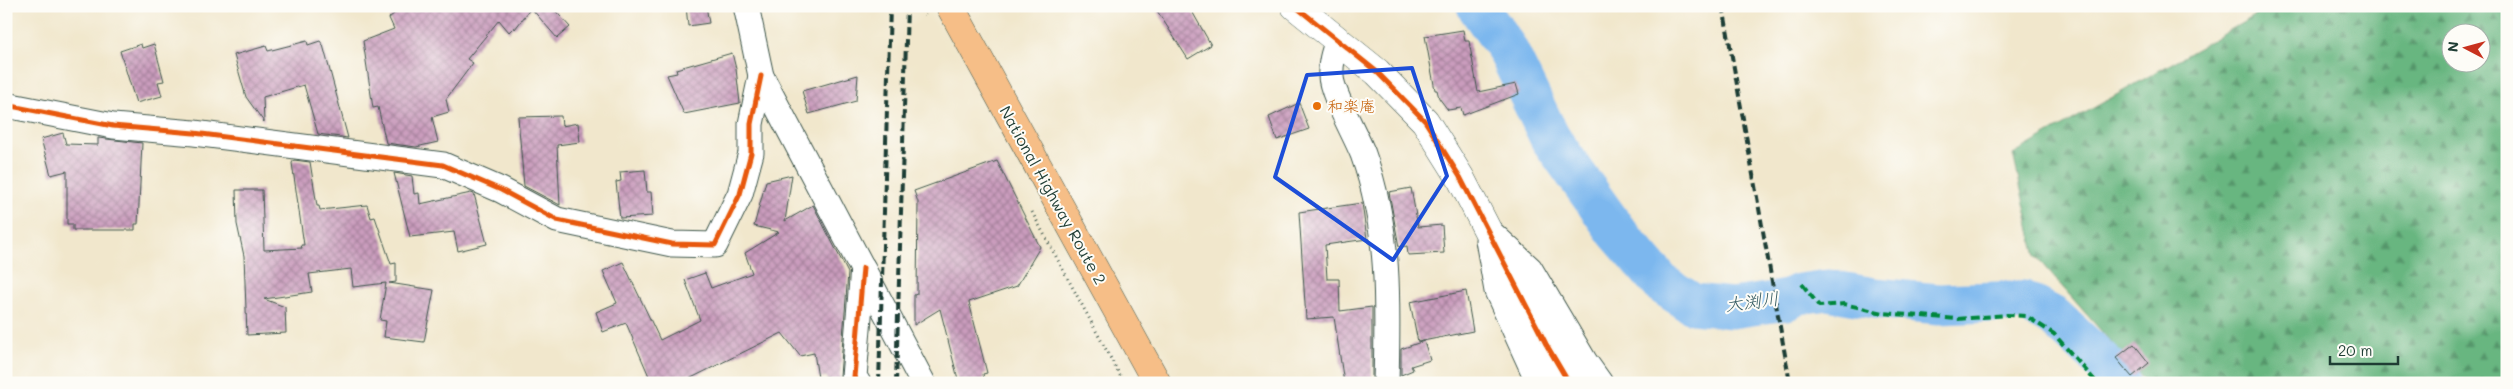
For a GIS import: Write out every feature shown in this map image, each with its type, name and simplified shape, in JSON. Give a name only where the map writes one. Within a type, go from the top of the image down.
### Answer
[{"type":"highway","name":"National Highway Route 2","points":[[950,6],[1157,383]]},
{"type":"street","points":[[746,6],[761,76],[923,383]]},
{"type":"street","points":[[1295,6],[1378,72],[1425,121],[1460,177],[1546,344],[1569,383]]},
{"type":"street","points":[[1338,40],[1332,57],[1331,79],[1363,154],[1382,221],[1388,303],[1386,383]]},
{"type":"street","points":[[6,105],[113,126],[194,133],[443,165],[501,190],[557,220],[672,244],[715,245],[740,194],[751,153],[751,124],[761,76]]},
{"type":"street","points":[[1486,228],[1497,290],[1539,383]]},
{"type":"street","points":[[1486,228],[1530,269],[1585,362],[1600,383]]},
{"type":"street","points":[[858,383],[854,377],[862,268]]},
{"type":"highlighted area","points":[[1412,68],[1447,176],[1393,260],[1275,177],[1307,75]]},
{"type":"green space","points":[[2272,6],[2507,6],[2507,383],[2147,383],[2036,257],[2013,154]]},
{"type":"building","points":[[403,6],[551,6],[570,27],[557,38],[531,8],[515,29],[514,27],[509,32],[499,20],[467,59],[473,63],[446,99],[449,112],[432,117],[438,142],[416,147],[386,143],[378,107],[373,108],[363,41],[394,29],[389,18]]},
{"type":"building","points":[[686,6],[706,6],[709,23],[688,26]]},
{"type":"building","points":[[1154,6],[1189,6],[1211,45],[1188,59]]},
{"type":"building","points":[[1463,30],[1465,41],[1469,41],[1478,92],[1516,84],[1519,94],[1463,115],[1461,108],[1448,110],[1439,98],[1437,90],[1435,90],[1425,36]]},
{"type":"building","points":[[307,41],[308,45],[320,41],[323,45],[348,138],[318,134],[304,85],[263,97],[264,122],[246,97],[234,55],[266,46],[268,51]]},
{"type":"building","points":[[141,44],[142,48],[154,44],[164,81],[158,82],[162,96],[136,103],[120,51]]},
{"type":"building","points":[[732,53],[740,103],[684,114],[667,75],[677,73],[676,69]]},
{"type":"building","points":[[858,75],[856,101],[809,114],[802,91]]},
{"type":"building","points":[[1299,103],[1309,129],[1277,140],[1269,117]]},
{"type":"building","points":[[561,116],[562,126],[578,123],[580,142],[557,145],[560,205],[524,186],[518,117]]},
{"type":"building","points":[[63,133],[66,144],[98,145],[98,138],[142,143],[138,224],[135,224],[135,230],[73,230],[73,224],[67,224],[67,171],[51,175],[41,139]]},
{"type":"building","points":[[294,160],[310,162],[317,206],[319,206],[320,210],[367,205],[371,218],[375,217],[391,264],[396,263],[396,282],[389,283],[434,290],[424,342],[384,337],[386,321],[380,320],[386,283],[353,287],[351,269],[309,274],[312,292],[264,299],[285,307],[286,333],[247,335],[244,256],[237,224],[236,190],[262,190],[264,250],[302,248],[301,245],[304,245],[292,163]]},
{"type":"building","points":[[997,161],[1040,247],[1017,286],[969,302],[987,373],[983,374],[985,383],[959,383],[940,309],[914,325],[914,295],[917,294],[918,202],[914,191]]},
{"type":"building","points":[[645,170],[647,192],[651,192],[653,216],[620,218],[616,182],[621,181],[620,172]]},
{"type":"building","points":[[394,173],[412,176],[414,194],[419,193],[420,204],[471,193],[474,194],[487,244],[458,251],[454,232],[410,237]]},
{"type":"building","points":[[792,175],[785,221],[813,205],[848,273],[841,383],[827,383],[827,377],[818,378],[814,353],[800,356],[782,333],[681,383],[652,383],[626,323],[603,332],[596,312],[617,303],[603,271],[623,262],[660,340],[700,320],[685,280],[705,273],[711,288],[752,273],[745,253],[779,232],[754,226],[766,181]]},
{"type":"building","points":[[1411,188],[1418,227],[1442,225],[1444,253],[1408,255],[1407,246],[1399,247],[1389,192]]},
{"type":"building","points":[[1362,203],[1367,239],[1325,245],[1327,279],[1339,279],[1340,311],[1372,307],[1372,383],[1344,383],[1334,317],[1306,319],[1299,212]]},
{"type":"building","points":[[1466,291],[1473,331],[1418,342],[1410,302]]},
{"type":"building","points":[[1424,341],[1430,360],[1411,366],[1413,370],[1401,375],[1401,349]]},
{"type":"building","points":[[2134,344],[2149,363],[2132,377],[2116,358]]},
{"type":"waterway","name":"大渕川","points":[[1477,6],[1507,49],[1550,138],[1617,232],[1662,284],[1693,304],[1732,308],[1787,300],[1799,294],[1828,290],[1874,298],[1939,304],[2024,301],[2054,317],[2107,366],[2120,383]]},
{"type":"railway","points":[[879,383],[890,6]]},
{"type":"railway","points":[[896,383],[907,6]]},
{"type":"railway","points":[[1723,6],[1790,383]]},
{"type":"marked path","points":[[1802,284],[1819,306],[1844,304],[1883,313],[1958,319],[2007,315],[2026,316],[2054,334],[2097,383]]},
{"type":"cycle path","points":[[1295,6],[1377,72],[1425,121],[1460,177],[1546,344],[1569,383]]},
{"type":"cycle path","points":[[6,105],[113,126],[194,133],[443,165],[501,190],[557,220],[672,244],[715,245],[740,194],[751,153],[751,124],[761,76]]},
{"type":"cycle path","points":[[858,383],[854,377],[863,268]]},
{"type":"place","name":"和楽庵","points":[[1317,106]]}]
